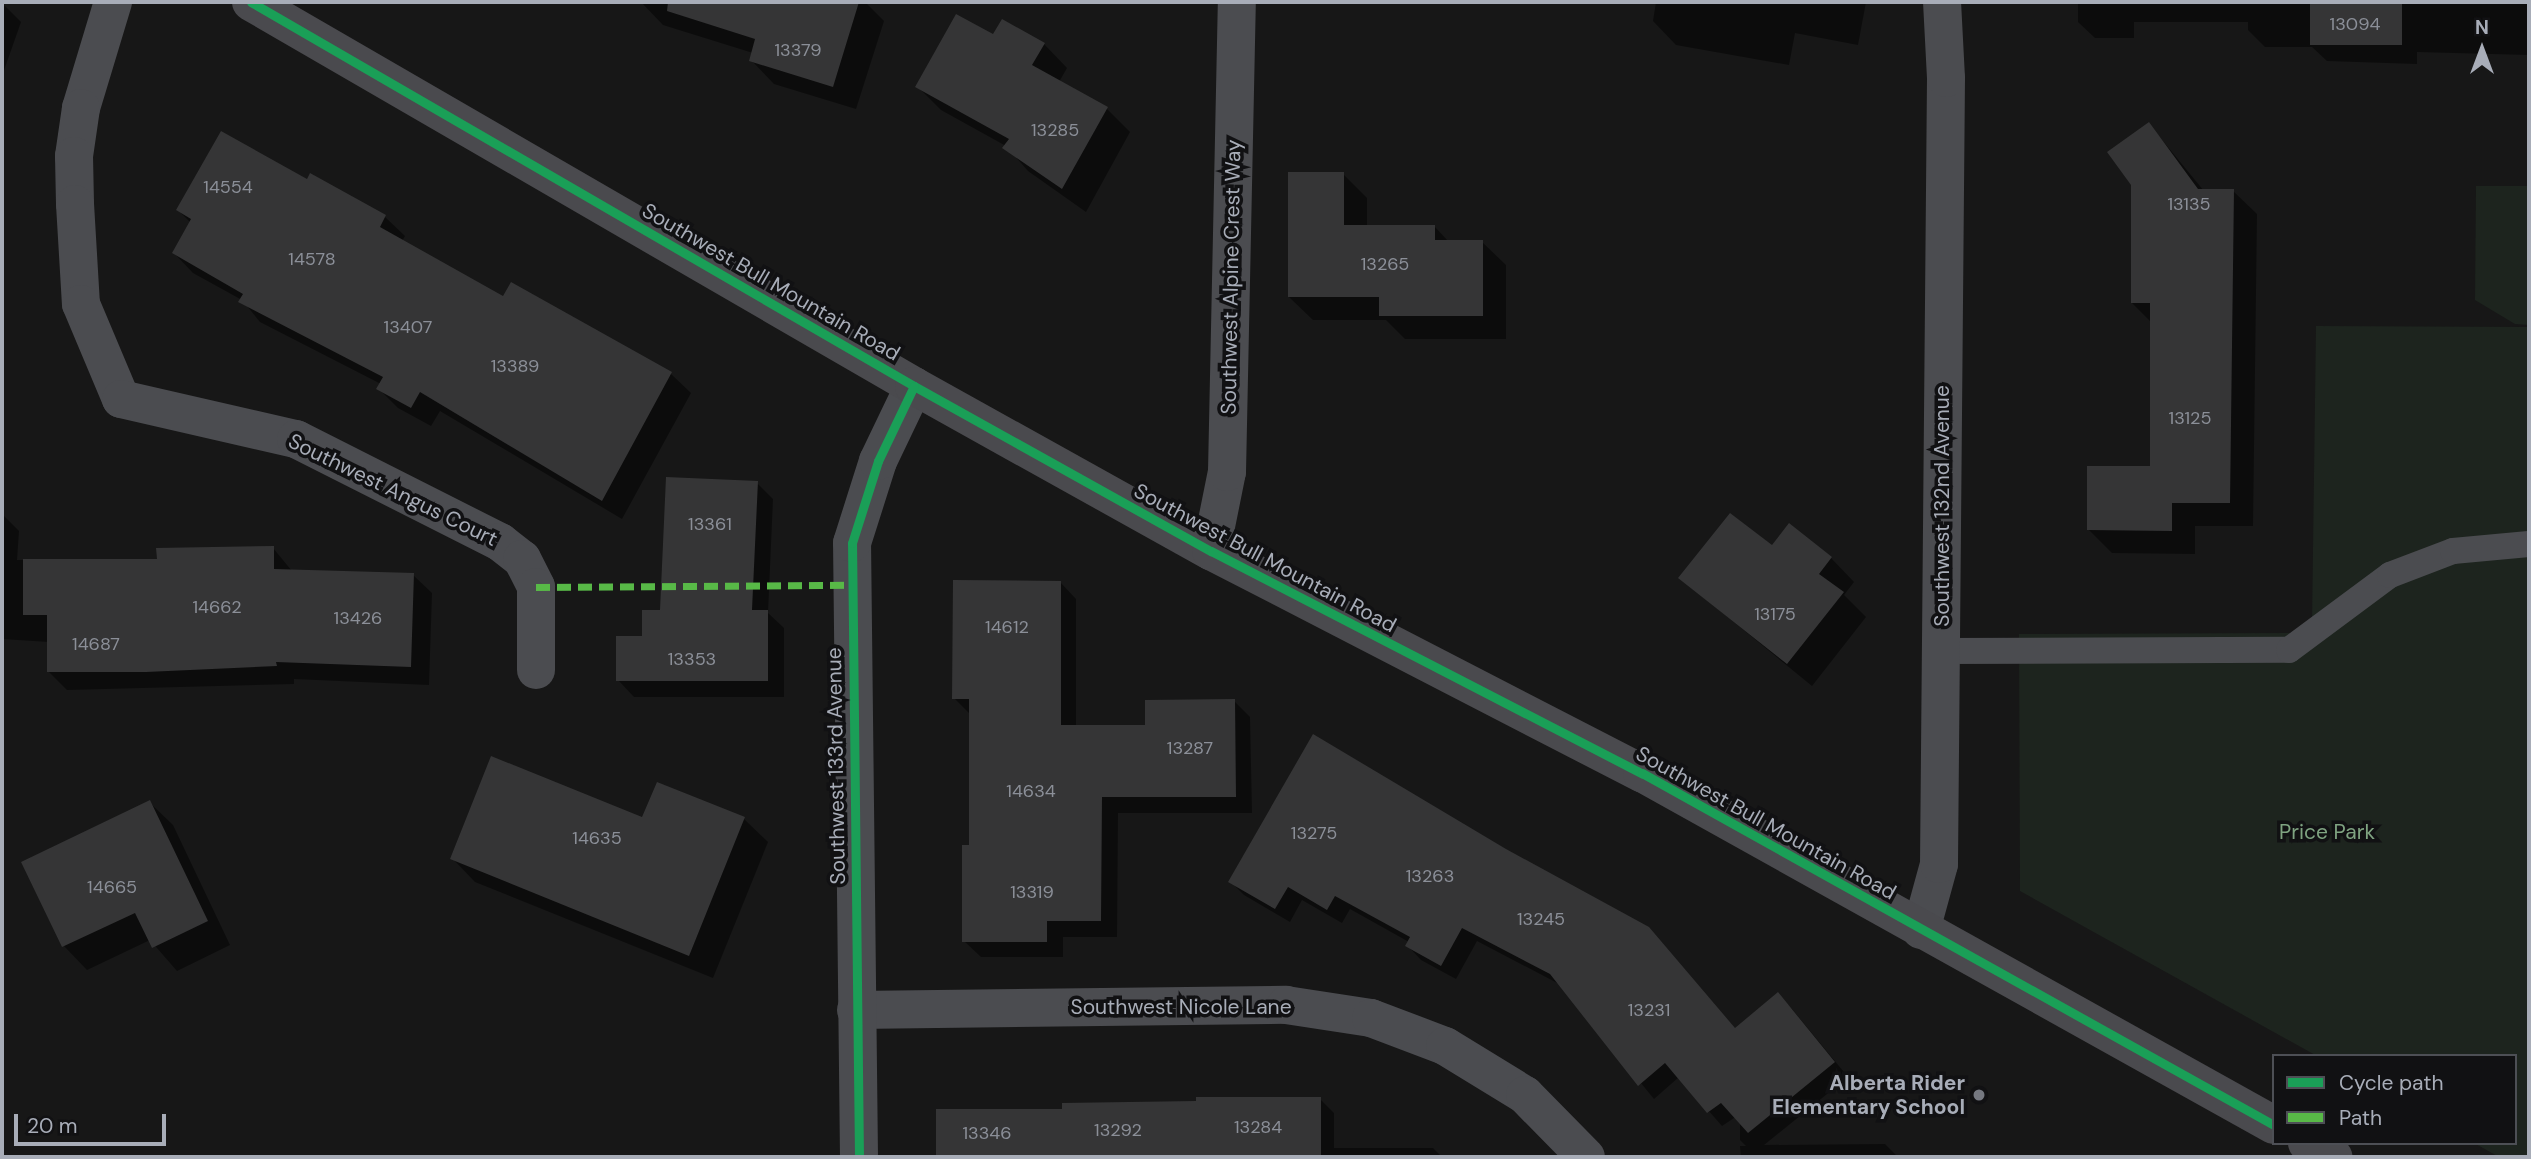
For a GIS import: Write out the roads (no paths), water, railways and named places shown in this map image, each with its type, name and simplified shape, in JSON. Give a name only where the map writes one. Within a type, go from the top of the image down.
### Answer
[{"type":"main road","name":"Southwest Bull Mountain Road","points":[[251,2],[914,386],[1211,551],[1642,773],[2272,1124]]},
{"type":"main road","points":[[2311,1145],[2333,1157]]},
{"type":"street","name":"Southwest Angus Court","points":[[113,2],[81,108],[74,156],[81,304],[121,399],[232,421],[296,439],[500,542],[522,559],[536,587],[536,670]]},
{"type":"street","name":"Southwest Alpine Crest Way","points":[[1211,551],[1227,471],[1237,2]]},
{"type":"street","name":"Southwest 132nd Avenue","points":[[1921,930],[1940,864],[1946,78],[1942,2]]},
{"type":"street","name":"Southwest 133rd Avenue","points":[[859,1157],[852,542],[878,461],[914,386]]},
{"type":"street","name":"Southwest Nicole Lane","points":[[856,1010],[1286,1005],[1371,1018],[1445,1045],[1525,1095],[1586,1157]]},
{"type":"lane","points":[[1941,651],[2289,650],[2390,576],[2453,551],[2529,544]]},
{"type":"place","name":"Alberta Rider Elementary School","points":[[1979,1095]]},
{"type":"park label","name":"Price Park","points":[[2327,832]]}]
